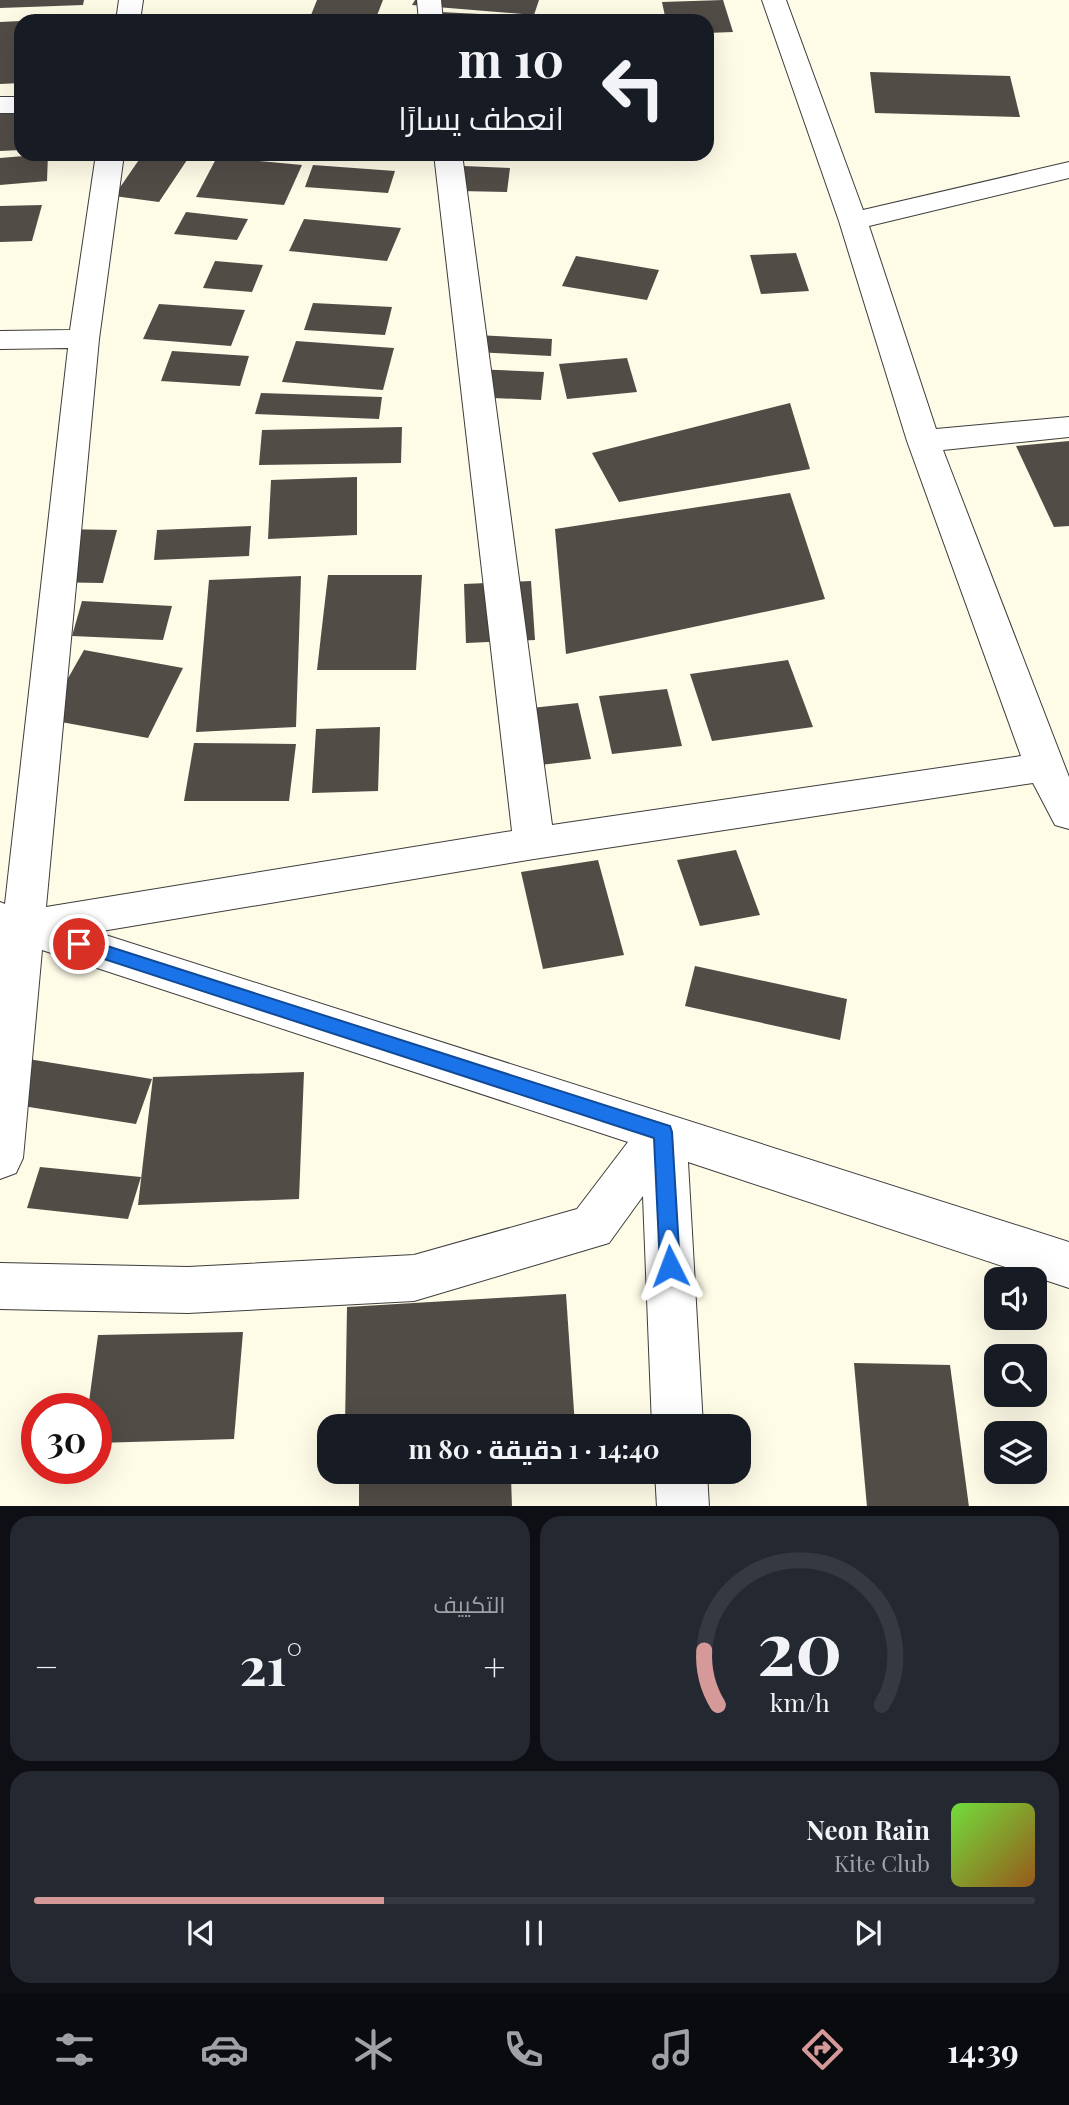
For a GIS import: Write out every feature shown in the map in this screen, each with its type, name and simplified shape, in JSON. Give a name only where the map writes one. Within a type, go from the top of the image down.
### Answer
[{"type":"street","points":[[774,0],[853,221],[923,441],[1044,767],[1069,814]]},
{"type":"street","points":[[0,1158],[13,923],[84,339],[109,161]]},
{"type":"street","points":[[449,161],[534,843]]},
{"type":"street","points":[[853,221],[1069,170]]},
{"type":"street","points":[[0,340],[84,339]]},
{"type":"street","points":[[923,441],[1069,427]]},
{"type":"street","points":[[13,923],[1044,767]]},
{"type":"street","points":[[13,923],[1069,1265]]},
{"type":"street","points":[[0,1286],[188,1290],[414,1278],[592,1227],[663,1132]]},
{"type":"street","points":[[663,1132],[677,1414]]},
{"type":"street","points":[[682,1484],[683,1506]]},
{"type":"building","points":[[0,0],[84,0],[83,5],[0,8]]},
{"type":"building","points":[[317,0],[383,0],[378,14],[311,14]]},
{"type":"building","points":[[415,0],[539,0],[534,14],[412,5]]},
{"type":"building","points":[[723,0],[733,32],[714,33],[714,14],[665,14],[662,2]]},
{"type":"building","points":[[440,12],[479,14],[439,14]]},
{"type":"building","points":[[14,21],[14,83],[0,84],[0,22]]},
{"type":"building","points":[[870,72],[1010,76],[1020,117],[875,113]]},
{"type":"building","points":[[14,109],[14,150],[0,151],[0,110]]},
{"type":"building","points":[[14,157],[14,161],[48,161],[47,181],[0,185],[0,158]]},
{"type":"building","points":[[138,161],[186,161],[159,202],[114,196]]},
{"type":"building","points":[[215,161],[302,165],[284,205],[196,197]]},
{"type":"building","points":[[313,165],[395,171],[388,193],[305,187]]},
{"type":"building","points":[[464,166],[510,168],[507,192],[460,191]]},
{"type":"building","points":[[42,205],[32,241],[0,242],[0,206]]},
{"type":"building","points":[[186,212],[248,219],[237,240],[174,234]]},
{"type":"building","points":[[304,219],[401,228],[387,261],[289,251]]},
{"type":"building","points":[[796,253],[809,291],[761,294],[750,255]]},
{"type":"building","points":[[576,256],[659,270],[647,300],[562,286]]},
{"type":"building","points":[[215,261],[263,265],[252,292],[203,288]]},
{"type":"building","points":[[313,303],[392,307],[385,335],[304,330]]},
{"type":"building","points":[[159,304],[245,310],[231,346],[143,339]]},
{"type":"building","points":[[477,335],[552,339],[551,356],[474,352]]},
{"type":"building","points":[[296,341],[394,348],[383,390],[282,382]]},
{"type":"building","points":[[172,351],[249,356],[240,386],[161,381]]},
{"type":"building","points":[[627,358],[637,392],[567,399],[559,364]]},
{"type":"building","points":[[473,369],[544,372],[541,400],[470,397]]},
{"type":"building","points":[[261,393],[382,397],[379,419],[255,414]]},
{"type":"building","points":[[790,403],[810,469],[619,502],[592,453]]},
{"type":"building","points":[[402,427],[401,463],[259,465],[262,430]]},
{"type":"building","points":[[1069,441],[1069,526],[1054,527],[1016,446]]},
{"type":"building","points":[[357,477],[357,535],[268,539],[271,480]]},
{"type":"building","points":[[790,493],[825,599],[566,654],[555,529]]},
{"type":"building","points":[[251,526],[249,556],[154,560],[157,530]]},
{"type":"building","points":[[59,529],[117,530],[103,583],[43,582]]},
{"type":"building","points":[[328,575],[422,575],[416,670],[317,670]]},
{"type":"building","points":[[301,576],[296,727],[196,732],[209,580]]},
{"type":"building","points":[[531,581],[535,640],[466,643],[464,584]]},
{"type":"building","points":[[82,601],[172,606],[163,640],[72,636]]},
{"type":"building","points":[[84,650],[183,668],[148,738],[45,719]]},
{"type":"building","points":[[788,660],[813,727],[712,741],[690,674]]},
{"type":"building","points":[[667,689],[682,746],[612,754],[599,696]]},
{"type":"building","points":[[578,703],[591,759],[515,768],[504,711]]},
{"type":"building","points":[[380,727],[378,791],[312,793],[316,729]]},
{"type":"building","points":[[194,743],[296,744],[289,801],[184,801]]},
{"type":"building","points":[[736,850],[760,915],[700,926],[677,860]]},
{"type":"building","points":[[598,860],[624,955],[543,969],[521,872]]},
{"type":"building","points":[[695,966],[847,999],[840,1040],[685,1006]]},
{"type":"building","points":[[22,1058],[152,1079],[136,1124],[4,1103]]},
{"type":"building","points":[[304,1072],[299,1199],[138,1205],[153,1077]]},
{"type":"building","points":[[40,1167],[141,1177],[128,1219],[27,1208]]},
{"type":"building","points":[[566,1294],[574,1414],[345,1414],[347,1307]]},
{"type":"building","points":[[243,1332],[234,1439],[112,1443],[112,1393],[90,1393],[98,1335]]},
{"type":"building","points":[[854,1363],[950,1365],[969,1506],[867,1506]]},
{"type":"building","points":[[359,1484],[511,1484],[512,1506],[359,1506]]},
{"type":"route","points":[[79,944],[663,1132],[670,1266]]}]
